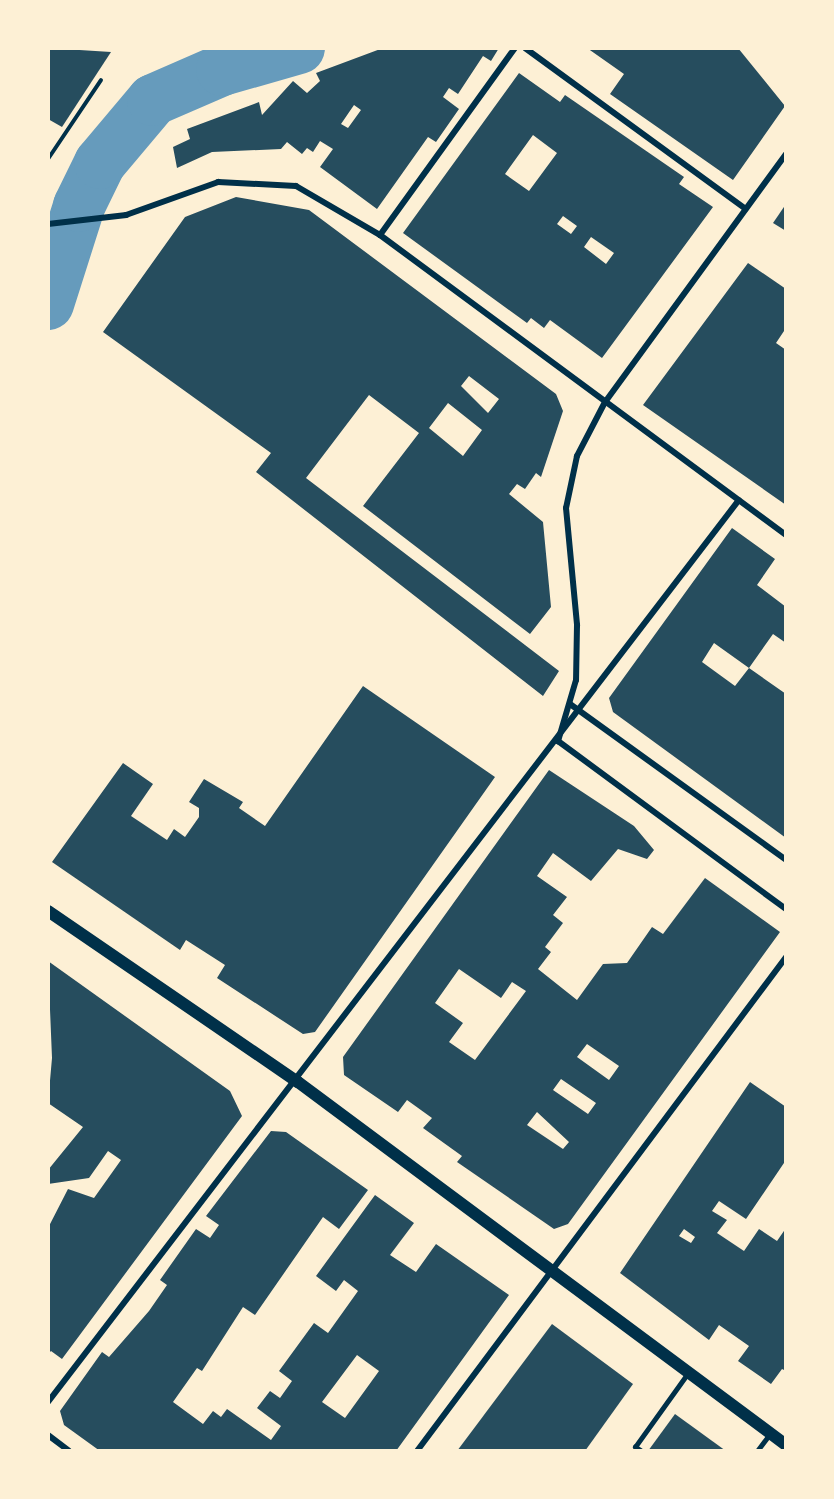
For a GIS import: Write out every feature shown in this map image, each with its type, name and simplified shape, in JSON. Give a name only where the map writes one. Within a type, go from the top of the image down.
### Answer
[{"type":"main road","points":[[48,911],[298,1082],[553,1269],[786,1445]]},
{"type":"street","points":[[380,235],[515,48]]},
{"type":"street","points":[[525,48],[746,208]]},
{"type":"street","points":[[558,741],[570,704],[577,625],[569,484],[605,402],[786,154]]},
{"type":"street","points":[[48,224],[126,215],[218,182],[259,180],[296,186],[326,198],[380,235],[786,535]]},
{"type":"street","points":[[48,1402],[298,1082],[739,500]]},
{"type":"street","points":[[570,704],[786,860]]},
{"type":"street","points":[[558,741],[786,909]]},
{"type":"street","points":[[417,1451],[786,957]]},
{"type":"street","points":[[48,1435],[69,1451]]},
{"type":"lane","points":[[641,1451],[635,1446],[688,1373]]},
{"type":"lane","points":[[757,1451],[770,1433]]},
{"type":"path","points":[[48,159],[101,80]]},
{"type":"building","points":[[48,48],[111,52],[62,127],[48,119]]},
{"type":"building","points":[[383,48],[499,48],[491,61],[483,56],[458,94],[449,88],[443,97],[459,109],[436,142],[428,137],[377,209],[320,167],[333,149],[320,141],[313,152],[307,148],[302,154],[287,142],[281,149],[212,152],[177,168],[173,147],[190,139],[187,129],[259,102],[262,115],[293,81],[307,93],[320,81],[316,73]],"holes":[[[354,105],[361,110],[348,128],[341,124]]]},
{"type":"building","points":[[587,48],[738,48],[785,106],[733,180],[610,94],[624,74]]},
{"type":"building","points":[[519,73],[560,102],[565,95],[684,177],[679,184],[713,207],[602,358],[550,320],[544,328],[531,318],[527,323],[403,233]],"holes":[[[533,135],[557,153],[529,191],[505,174]],[[563,216],[577,226],[571,234],[557,224]],[[591,237],[614,253],[606,264],[584,247]]]},
{"type":"building","points":[[236,197],[309,210],[556,394],[563,411],[541,477],[536,473],[525,489],[517,484],[509,494],[543,522],[551,607],[530,634],[363,506],[419,433],[369,395],[306,478],[559,671],[543,696],[256,472],[271,453],[103,332],[185,217]],"holes":[[[469,376],[499,399],[488,413],[461,386]],[[448,403],[482,430],[463,456],[429,428]]]},
{"type":"building","points":[[786,204],[786,231],[773,223]]},
{"type":"building","points":[[748,263],[786,289],[786,328],[776,343],[786,350],[786,505],[643,405]]},
{"type":"building","points":[[732,528],[775,559],[757,585],[786,607],[786,643],[773,634],[749,668],[786,694],[786,838],[613,712],[609,698]],"holes":[[[714,643],[749,668],[735,686],[702,662]]]},
{"type":"building","points":[[363,686],[495,777],[315,1032],[303,1034],[217,978],[225,965],[186,940],[180,950],[52,862],[123,763],[153,784],[131,816],[167,840],[174,829],[185,837],[199,817],[199,808],[189,802],[204,779],[243,802],[239,808],[265,826]]},
{"type":"building","points":[[549,770],[634,826],[654,850],[647,859],[618,849],[591,881],[553,853],[537,876],[567,897],[553,915],[563,923],[545,947],[551,952],[538,969],[577,1000],[603,964],[627,963],[652,927],[663,934],[705,878],[780,932],[568,1224],[554,1229],[457,1162],[462,1156],[423,1128],[432,1118],[407,1100],[398,1112],[344,1075],[343,1057]],"holes":[[[459,969],[501,998],[512,982],[526,991],[475,1060],[449,1042],[463,1023],[435,1003]],[[587,1044],[619,1066],[609,1080],[577,1057]],[[561,1079],[596,1103],[588,1114],[553,1090]],[[537,1112],[569,1142],[563,1149],[527,1125]]]},
{"type":"building","points":[[48,961],[230,1091],[242,1116],[62,1359],[51,1351],[48,1354],[48,1228],[68,1189],[94,1198],[121,1160],[108,1151],[89,1178],[48,1184],[48,1170],[83,1127],[48,1103],[52,1058]]},
{"type":"building","points":[[750,1082],[786,1107],[786,1160],[746,1219],[719,1201],[712,1211],[727,1220],[717,1233],[744,1251],[759,1229],[777,1241],[786,1228],[786,1371],[782,1369],[771,1384],[738,1361],[749,1346],[719,1325],[709,1340],[620,1273]],"holes":[[[684,1229],[695,1237],[691,1243],[679,1236]]]},
{"type":"building","points":[[271,1131],[286,1132],[368,1190],[339,1229],[323,1217],[255,1315],[243,1307],[202,1371],[197,1368],[173,1402],[203,1424],[213,1411],[221,1417],[227,1409],[271,1440],[281,1426],[257,1408],[270,1391],[280,1398],[292,1381],[279,1371],[314,1323],[328,1333],[358,1291],[344,1280],[336,1291],[316,1276],[375,1195],[414,1223],[390,1255],[416,1272],[436,1244],[509,1295],[396,1451],[100,1451],[64,1425],[60,1411],[102,1352],[109,1357],[149,1311],[167,1285],[160,1280],[196,1229],[210,1238],[219,1225],[206,1216]],"holes":[[[357,1355],[379,1371],[345,1418],[322,1402]]]},
{"type":"building","points":[[552,1324],[633,1384],[585,1451],[457,1451]]},
{"type":"building","points":[[675,1414],[726,1451],[648,1451]]},
{"type":"waterway","points":[[48,304],[79,206],[100,163],[153,100],[222,70],[299,48]]}]
